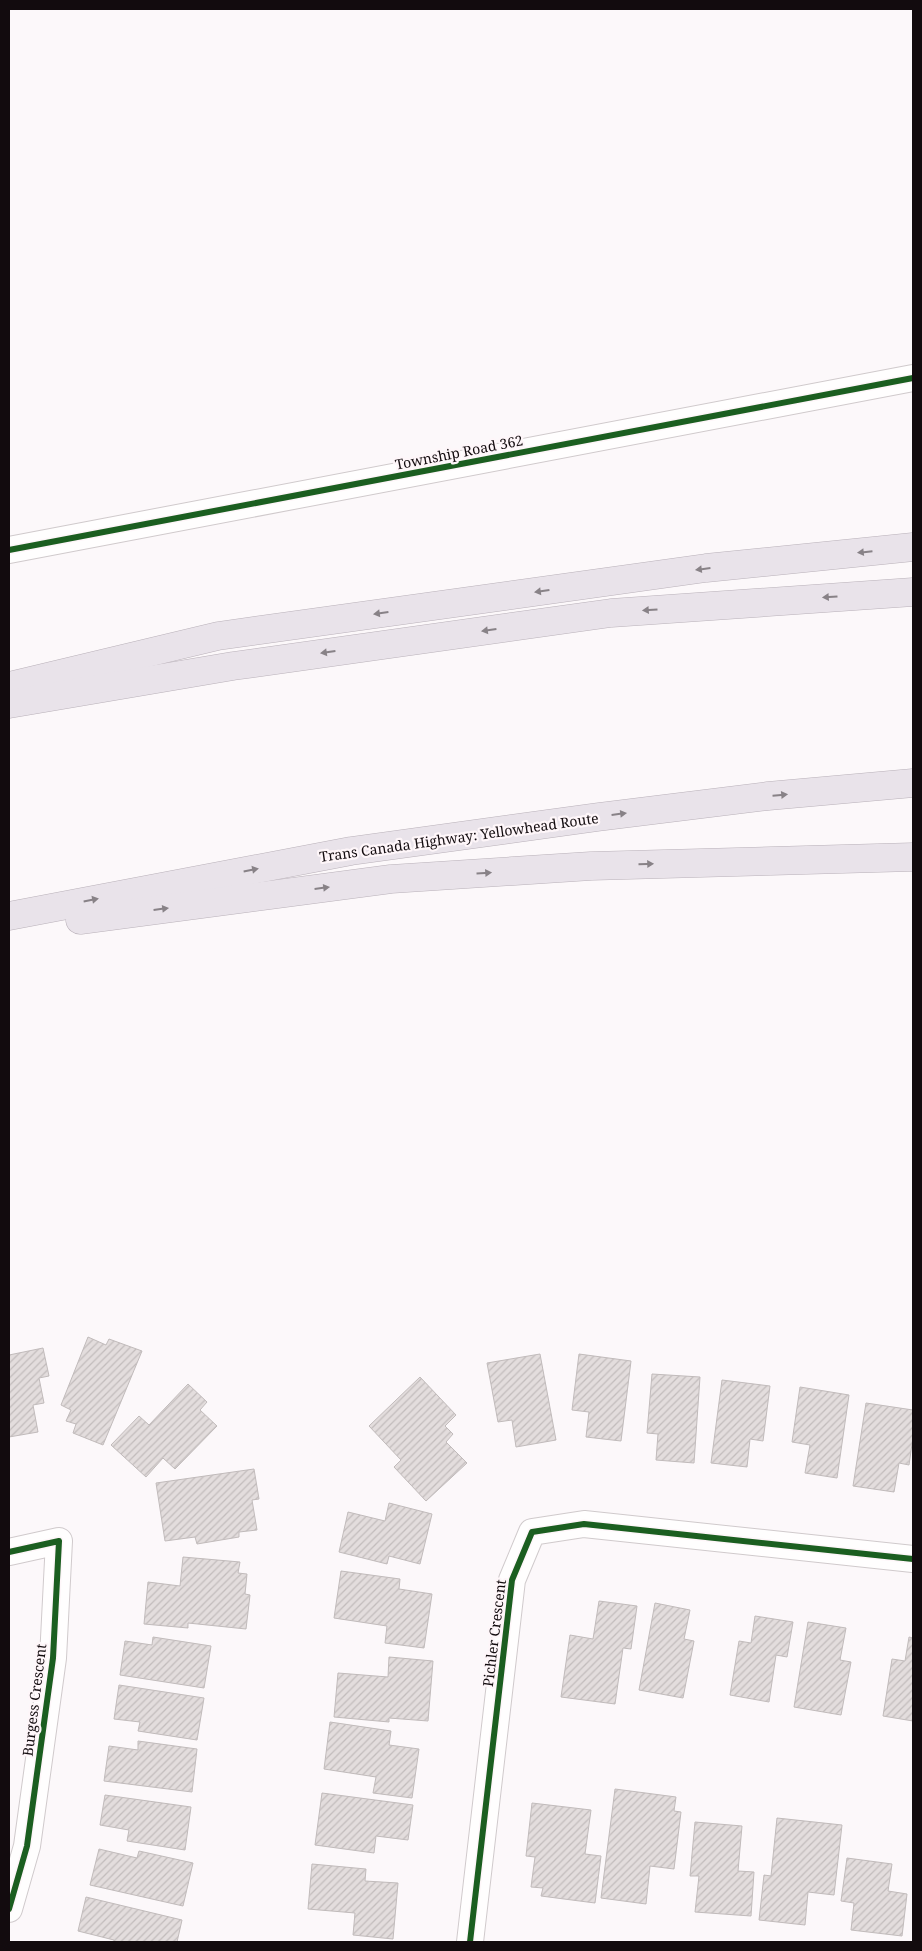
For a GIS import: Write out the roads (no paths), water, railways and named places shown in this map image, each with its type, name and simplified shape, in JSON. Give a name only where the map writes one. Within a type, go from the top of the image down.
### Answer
[{"type":"highway","points":[[9,686],[218,636],[706,568],[913,547]]},
{"type":"highway","points":[[9,704],[233,666],[611,613],[913,592]]},
{"type":"highway","name":"Trans Canada Highway: Yellowhead Route","points":[[9,916],[351,852],[598,817],[768,796],[913,783]]},
{"type":"highway","points":[[9,929],[391,879],[591,866],[913,857]]},
{"type":"street","name":"Township Road 362","points":[[9,550],[913,378]]},
{"type":"street","name":"Pichler Crescent","points":[[470,1942],[512,1580],[532,1532],[584,1524],[913,1559]]},
{"type":"street","name":"Burgess Crescent","points":[[9,1552],[59,1541],[53,1658],[29,1837],[9,1909]]}]
